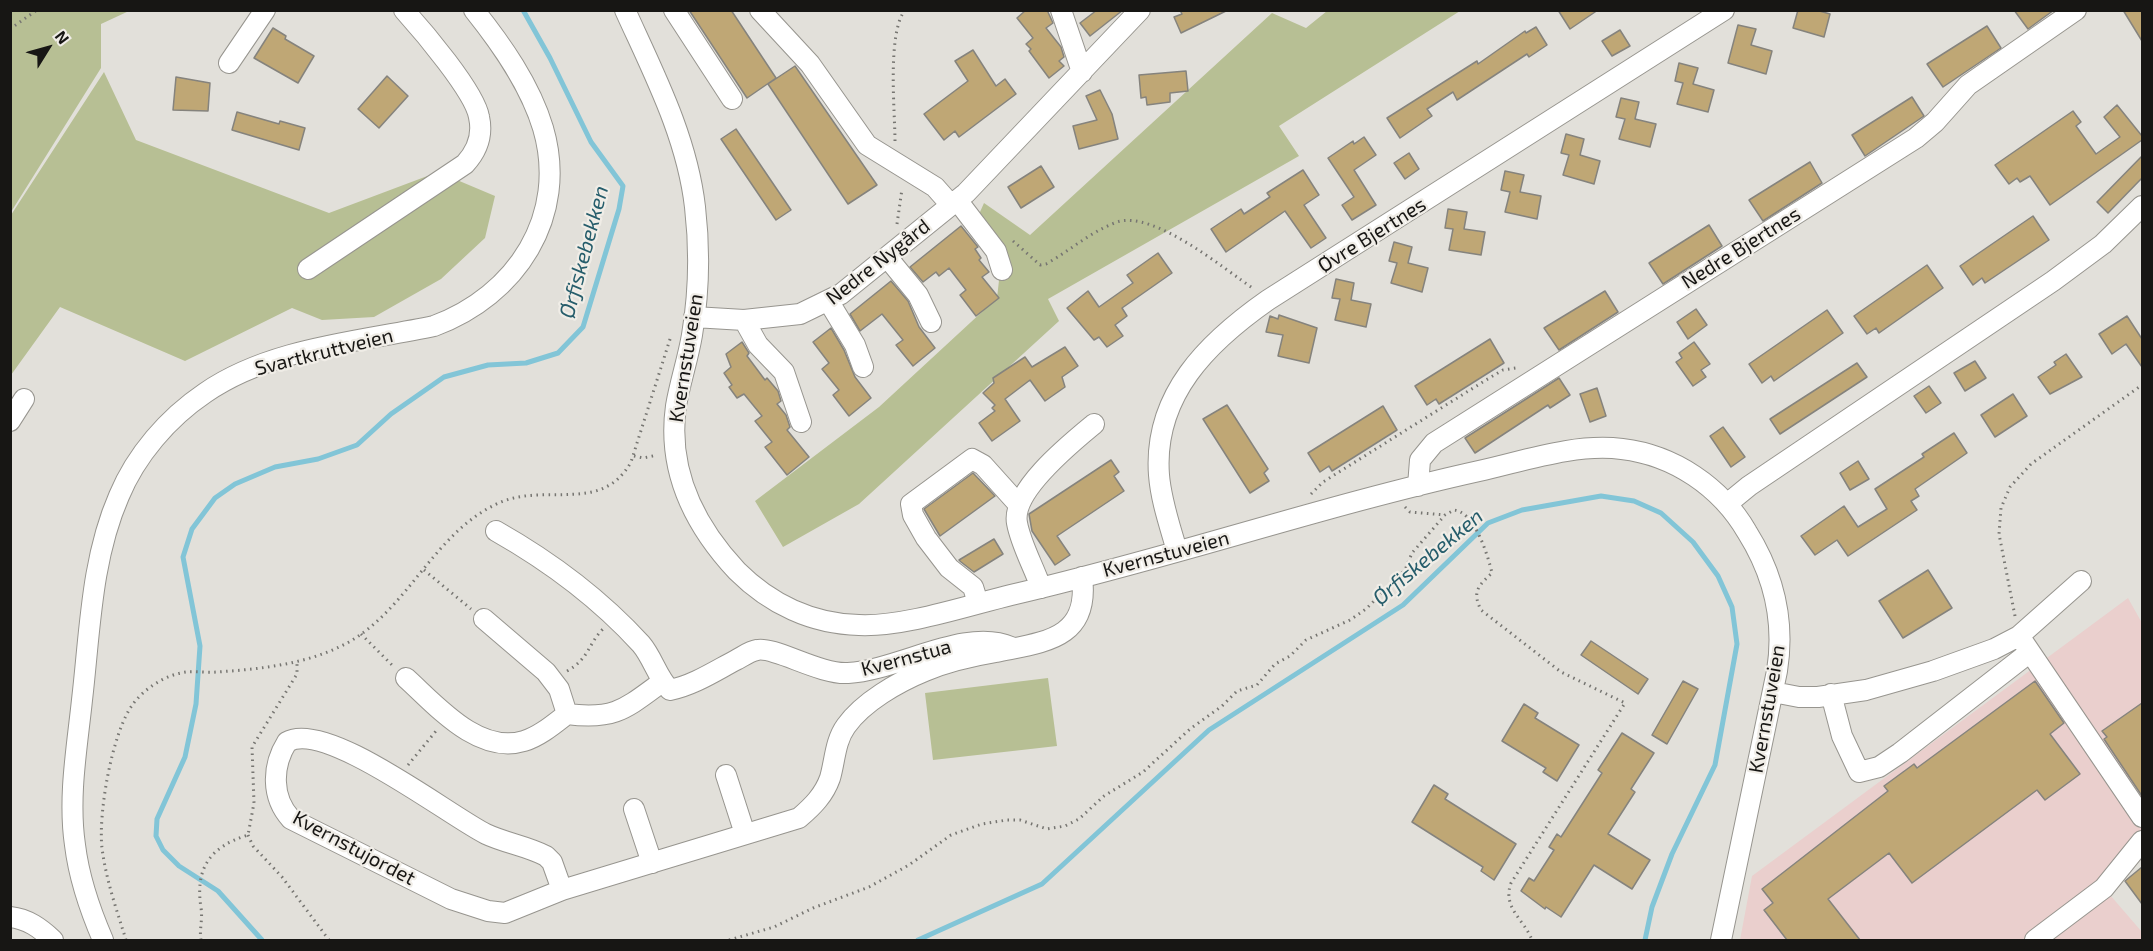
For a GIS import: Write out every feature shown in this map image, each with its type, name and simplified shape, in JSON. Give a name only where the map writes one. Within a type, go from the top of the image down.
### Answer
[{"type":"street","points":[[229,63],[266,10]]},
{"type":"street","points":[[308,269],[465,164],[477,148],[480,132],[477,111],[434,45],[404,10]]},
{"type":"street","name":"Svartkruttveien","points":[[102,940],[79,868],[74,844],[74,789],[97,565],[118,496],[139,460],[166,426],[202,394],[223,381],[249,369],[298,354],[434,326],[455,318],[490,296],[527,255],[534,240],[549,185],[547,145],[528,91],[474,10]]},
{"type":"street","name":"Kvernstuveien","points":[[626,10],[672,115],[691,180],[699,255],[694,317],[676,409],[674,438],[677,469],[695,514],[737,570],[763,593],[793,611],[843,624],[874,625],[1041,588],[1418,486],[1553,455],[1606,448],[1649,454],[1675,465],[1701,481],[1727,504],[1756,547],[1778,606],[1779,656],[1773,692],[1721,940]]},
{"type":"street","points":[[674,10],[732,99]]},
{"type":"street","points":[[760,10],[810,63],[867,145],[954,202],[996,252],[1002,270]]},
{"type":"street","points":[[1061,10],[1082,72]]},
{"type":"street","name":"Øvre Bjertnes","points":[[1177,551],[1159,475],[1159,456],[1166,420],[1184,381],[1196,362],[1224,332],[1265,303],[1724,10]]},
{"type":"street","name":"Nedre Bjertnes","points":[[1418,486],[1420,460],[1426,450],[1916,138],[1935,122],[1968,85],[2076,10]]},
{"type":"street","name":"Nedre Nygård","points":[[694,317],[744,320],[800,314],[829,302],[954,202],[1082,72],[1138,11]]},
{"type":"street","points":[[1727,504],[1749,486],[2062,275],[2103,244],[2142,206]]},
{"type":"street","points":[[887,257],[918,295],[931,322]]},
{"type":"street","points":[[829,302],[855,345],[863,367]]},
{"type":"street","points":[[744,320],[758,345],[784,372],[801,422]]},
{"type":"street","points":[[10,421],[24,399]]},
{"type":"street","points":[[1041,588],[1017,524],[1019,505],[1031,484],[1094,424]]},
{"type":"street","points":[[978,603],[973,586],[949,568],[926,538],[913,515],[912,504],[972,459],[983,465],[1019,505]]},
{"type":"street","points":[[406,678],[474,735],[511,743],[536,736],[567,714],[602,716],[618,712],[662,682],[655,663],[643,646],[615,619],[550,562],[496,531]]},
{"type":"street","name":"Kvernstua","points":[[662,682],[670,690],[685,687],[757,650],[779,654],[828,672],[846,673],[874,670],[974,640],[992,640],[1014,648],[1043,642],[1068,629],[1080,610],[1084,593],[1082,577]]},
{"type":"street","points":[[1831,694],[1842,736],[1858,772],[1879,767],[1900,753],[2025,644],[2081,581]]},
{"type":"street","points":[[484,619],[554,681],[567,714]]},
{"type":"street","points":[[1773,692],[1799,697],[1866,690],[1933,672],[1994,649],[2025,644]]},
{"type":"street","points":[[2025,644],[2142,817]]},
{"type":"street","name":"Kvernstujordet","points":[[562,890],[552,862],[546,856],[487,834],[397,778],[335,747],[306,737],[287,742],[279,754],[275,773],[280,801],[291,819],[451,899],[488,911],[505,913],[562,890],[800,818],[818,801],[829,779],[838,743],[846,726],[882,694],[924,671],[975,656],[1014,648]]},
{"type":"street","points":[[726,775],[745,834]]},
{"type":"street","points":[[634,809],[652,863]]},
{"type":"street","points":[[2035,940],[2104,888],[2142,841]]},
{"type":"street","points":[[10,917],[23,919],[52,940]]},
{"type":"path","points":[[10,29],[37,10]]},
{"type":"path","points":[[895,164],[894,48],[901,17],[905,10]]},
{"type":"path","points":[[897,230],[901,184]]},
{"type":"path","points":[[1012,241],[1040,265],[1046,264],[1089,234],[1120,221],[1141,222],[1167,232],[1195,250],[1255,290],[1265,303]]},
{"type":"path","points":[[1307,516],[1309,498],[1323,482],[1486,380],[1503,370],[1515,368],[1522,369],[1534,380]]},
{"type":"path","points":[[2025,644],[1999,543],[1999,520],[2007,492],[2015,479],[2031,464],[2142,385]]},
{"type":"path","points":[[634,456],[643,458],[665,453]]},
{"type":"path","points":[[1397,492],[1410,512],[1445,515]]},
{"type":"path","points":[[729,940],[774,927],[813,908],[869,887],[909,865],[951,835],[982,824],[1020,820],[1047,829],[1065,826],[1079,819],[1104,796],[1143,772],[1190,729],[1222,706],[1237,691],[1257,685],[1275,664],[1290,656],[1306,640],[1350,620],[1366,609],[1405,570],[1412,553],[1445,515],[1454,510],[1466,516],[1486,547],[1492,573],[1477,587],[1475,598],[1481,610],[1561,672],[1625,703],[1510,883],[1507,897],[1509,904],[1532,940]]},
{"type":"path","points":[[424,570],[484,619]]},
{"type":"path","points":[[554,681],[584,661],[597,635],[615,619]]},
{"type":"path","points":[[361,634],[406,678]]},
{"type":"path","points":[[297,663],[297,674],[252,747],[254,803],[248,835],[253,846],[282,876],[329,940]]},
{"type":"path","points":[[126,940],[102,848],[103,803],[115,745],[132,705],[153,683],[185,672],[216,672]]},
{"type":"path","points":[[397,778],[448,715]]},
{"type":"path","points":[[201,940],[198,894],[202,867],[207,858],[217,851],[248,835]]},
{"type":"shaded area","points":[[2128,598],[2142,623],[2142,840],[2104,888],[2142,932],[2142,940],[1740,940],[1752,876]]},
{"type":"green space","points":[[11,10],[129,11],[101,24],[101,68],[11,212]]},
{"type":"green space","points":[[1327,11],[1460,11],[1279,126],[1299,156],[1048,299],[1059,321],[859,504],[783,547],[755,501],[879,407],[997,298],[1002,254],[976,221],[984,203],[1030,235],[1272,13],[1306,28]]},
{"type":"green space","points":[[104,72],[136,140],[329,213],[438,172],[495,196],[485,238],[441,279],[374,317],[322,320],[292,308],[185,361],[60,307],[11,375],[11,215]]},
{"type":"green space","points":[[1048,678],[1057,746],[933,760],[925,693]]},
{"type":"building","points":[[689,10],[731,10],[776,78],[747,98]]},
{"type":"building","points":[[1026,10],[1047,10],[1053,23],[1046,28],[1061,47],[1064,57],[1059,61],[1064,66],[1049,78],[1029,51],[1031,49],[1026,44],[1033,38],[1017,18]]},
{"type":"building","points":[[1097,10],[1123,10],[1090,36],[1080,23]]},
{"type":"building","points":[[1180,10],[1228,10],[1181,33],[1174,17],[1182,14]]},
{"type":"building","points":[[1558,10],[1598,10],[1570,29]]},
{"type":"building","points":[[1798,10],[1816,10],[1830,14],[1824,37],[1793,28]]},
{"type":"building","points":[[2014,10],[2054,10],[2028,29]]},
{"type":"building","points":[[2123,10],[2142,10],[2142,41]]},
{"type":"building","points":[[1738,25],[1756,29],[1751,45],[1772,51],[1766,74],[1728,63]]},
{"type":"building","points":[[1987,26],[2001,48],[1943,87],[1927,64]]},
{"type":"building","points":[[1536,27],[1547,45],[1529,57],[1527,54],[1457,100],[1453,92],[1427,109],[1432,116],[1400,138],[1387,118],[1477,61],[1478,64],[1525,31],[1526,33]]},
{"type":"building","points":[[273,28],[286,36],[285,39],[314,56],[298,83],[254,58]]},
{"type":"building","points":[[1620,30],[1630,46],[1612,56],[1602,41]]},
{"type":"building","points":[[973,50],[996,86],[1005,79],[1016,94],[959,137],[955,131],[944,140],[924,114],[968,81],[955,61]]},
{"type":"building","points":[[1679,63],[1698,68],[1693,84],[1714,90],[1708,112],[1677,104],[1683,83],[1675,81]]},
{"type":"building","points":[[795,66],[877,185],[848,204],[768,84]]},
{"type":"building","points":[[1186,71],[1188,91],[1170,93],[1170,102],[1147,105],[1146,97],[1141,98],[1139,75]]},
{"type":"building","points":[[387,76],[408,96],[379,128],[358,109]]},
{"type":"building","points":[[176,77],[210,83],[208,111],[173,110]]},
{"type":"building","points":[[1100,90],[1112,114],[1118,139],[1079,149],[1073,126],[1097,120],[1086,96]]},
{"type":"building","points":[[1912,97],[1924,116],[1865,156],[1852,135]]},
{"type":"building","points":[[1621,98],[1639,102],[1635,119],[1656,124],[1650,147],[1619,139],[1625,119],[1616,117]]},
{"type":"building","points":[[2117,105],[2142,136],[2142,140],[2050,205],[2030,176],[2020,182],[2017,178],[2009,184],[1995,165],[2073,111],[2081,122],[2076,126],[2096,154],[2120,137],[2104,117]]},
{"type":"building","points":[[237,112],[279,124],[280,121],[305,128],[299,150],[232,130]]},
{"type":"building","points":[[736,129],[791,210],[776,220],[721,139]]},
{"type":"building","points":[[1566,134],[1584,139],[1580,155],[1600,161],[1594,184],[1563,175],[1569,155],[1561,153]]},
{"type":"building","points":[[1364,137],[1376,155],[1354,170],[1376,205],[1352,220],[1342,205],[1354,197],[1328,158],[1353,141],[1354,144]]},
{"type":"building","points":[[1409,153],[1419,169],[1405,179],[1394,163]]},
{"type":"building","points":[[2142,156],[2142,178],[2108,213],[2097,202]]},
{"type":"building","points":[[1810,162],[1822,183],[1763,221],[1749,200]]},
{"type":"building","points":[[1041,166],[1054,187],[1021,208],[1008,187]]},
{"type":"building","points":[[1303,170],[1319,195],[1304,205],[1326,238],[1311,248],[1285,211],[1226,252],[1211,229],[1241,209],[1244,214],[1270,197],[1267,193]]},
{"type":"building","points":[[1505,171],[1524,175],[1520,192],[1541,196],[1537,219],[1505,212],[1510,192],[1501,190]]},
{"type":"building","points":[[1448,209],[1467,212],[1464,229],[1485,232],[1481,255],[1449,250],[1453,229],[1445,228]]},
{"type":"building","points":[[2033,216],[2049,240],[1985,283],[1982,278],[1973,285],[1960,266]]},
{"type":"building","points":[[1709,225],[1722,246],[1663,284],[1649,263]]},
{"type":"building","points":[[961,226],[978,247],[975,249],[981,258],[979,260],[989,272],[982,277],[999,298],[976,316],[960,295],[966,290],[949,268],[939,276],[936,272],[923,282],[910,267]]},
{"type":"building","points":[[1394,242],[1412,247],[1408,263],[1428,268],[1422,292],[1391,283],[1397,263],[1389,261]]},
{"type":"building","points":[[1158,253],[1172,273],[1122,308],[1127,316],[1115,325],[1123,336],[1107,347],[1099,337],[1094,340],[1067,308],[1088,291],[1099,307],[1133,283],[1127,275]]},
{"type":"building","points":[[1927,265],[1943,288],[1879,333],[1876,328],[1867,334],[1854,316]]},
{"type":"building","points":[[1336,279],[1354,283],[1351,300],[1371,304],[1366,327],[1335,320],[1340,299],[1332,298]]},
{"type":"building","points":[[891,281],[908,301],[919,327],[935,348],[913,366],[896,345],[903,340],[882,314],[860,331],[850,314]]},
{"type":"building","points":[[1605,291],[1618,312],[1559,350],[1544,328]]},
{"type":"building","points":[[1696,309],[1707,325],[1688,339],[1677,322]]},
{"type":"building","points":[[1827,310],[1843,333],[1774,381],[1771,376],[1762,383],[1749,364]]},
{"type":"building","points":[[1279,315],[1317,328],[1309,363],[1278,356],[1283,335],[1266,332],[1270,316],[1278,319]]},
{"type":"building","points":[[2127,316],[2142,339],[2142,367],[2126,344],[2112,354],[2099,334]]},
{"type":"building","points":[[831,328],[844,350],[855,377],[871,398],[849,416],[833,395],[839,390],[822,369],[829,363],[813,342]]},
{"type":"building","points":[[1490,339],[1504,363],[1439,404],[1436,399],[1427,405],[1415,386]]},
{"type":"building","points":[[742,342],[749,353],[747,356],[765,380],[767,378],[778,391],[781,401],[777,404],[786,415],[790,427],[787,430],[809,457],[787,475],[765,447],[772,442],[755,421],[762,416],[744,394],[737,398],[729,387],[732,385],[724,373],[731,367],[726,354]]},
{"type":"building","points":[[1694,342],[1710,364],[1701,370],[1706,377],[1693,386],[1676,362],[1682,358],[1679,353]]},
{"type":"building","points":[[1065,347],[1078,366],[1062,377],[1065,387],[1045,401],[1030,380],[1005,399],[1020,421],[992,441],[979,423],[995,411],[992,408],[995,405],[983,393],[994,383],[993,378],[1025,357],[1032,367]]},
{"type":"building","points":[[2066,354],[2082,377],[2050,394],[2038,377],[2056,365],[2054,362]]},
{"type":"building","points":[[1975,361],[1986,378],[1965,391],[1954,373]]},
{"type":"building","points":[[1857,363],[1867,377],[1780,434],[1770,419]]},
{"type":"building","points":[[1559,378],[1570,395],[1550,408],[1548,405],[1475,453],[1465,438]]},
{"type":"building","points":[[1929,386],[1941,403],[1926,413],[1914,396]]},
{"type":"building","points":[[1597,388],[1606,416],[1590,422],[1580,394]]},
{"type":"building","points":[[2013,394],[2027,416],[1995,437],[1981,415]]},
{"type":"building","points":[[1227,405],[1268,469],[1264,473],[1269,481],[1250,493],[1203,419]]},
{"type":"building","points":[[1383,406],[1397,430],[1332,471],[1329,466],[1320,472],[1308,453]]},
{"type":"building","points":[[1723,427],[1745,457],[1731,467],[1710,436]]},
{"type":"building","points":[[1954,433],[1967,453],[1915,489],[1919,496],[1911,501],[1917,510],[1848,556],[1837,540],[1815,555],[1801,536],[1844,506],[1858,527],[1887,509],[1875,489],[1924,457],[1922,454]]},
{"type":"building","points":[[1111,460],[1119,472],[1114,476],[1124,491],[1057,536],[1070,555],[1055,565],[1032,531],[1029,514]]},
{"type":"building","points":[[1858,461],[1869,479],[1850,490],[1840,473]]},
{"type":"building","points":[[973,473],[995,496],[940,536],[924,509]]},
{"type":"building","points":[[994,539],[1003,554],[974,572],[959,560]]},
{"type":"building","points":[[1928,570],[1952,608],[1903,638],[1879,601]]},
{"type":"building","points":[[1591,641],[1648,679],[1638,694],[1581,655]]},
{"type":"building","points":[[1683,681],[1698,689],[1667,744],[1652,735]]},
{"type":"building","points":[[2035,681],[2064,723],[2050,734],[2080,774],[2045,800],[2037,790],[1912,883],[1889,853],[1828,899],[1860,940],[1787,940],[1764,910],[1773,903],[1762,889],[1888,791],[1884,786],[1914,764],[1917,768]]},
{"type":"building","points":[[2142,703],[2142,796],[2104,739],[2107,737],[2102,731]]},
{"type":"building","points":[[1524,704],[1538,713],[1535,718],[1579,745],[1557,781],[1543,772],[1546,768],[1502,741]]},
{"type":"building","points":[[1622,733],[1654,753],[1631,789],[1635,792],[1608,834],[1650,860],[1632,889],[1594,865],[1561,917],[1546,907],[1545,909],[1521,891],[1529,878],[1534,881],[1554,850],[1549,847],[1557,834],[1561,837],[1602,773],[1598,770]]},
{"type":"building","points":[[1434,785],[1448,794],[1445,799],[1516,844],[1494,880],[1481,871],[1483,867],[1412,822]]},
{"type":"building","points":[[2142,867],[2142,904],[2125,881]]},
{"type":"waterway","name":"Ørfiskebekken","points":[[262,940],[218,891],[179,866],[163,850],[156,836],[157,819],[185,757],[196,704],[200,646],[183,557],[192,529],[215,498],[235,484],[275,467],[318,459],[357,445],[391,414],[444,377],[488,365],[526,363],[558,353],[583,327],[619,209],[623,186],[591,142],[550,58],[523,10]]},
{"type":"waterway","name":"Ørfiskebekken","points":[[918,940],[1042,884],[1209,730],[1403,605],[1488,523],[1522,510],[1601,496],[1634,501],[1661,513],[1693,542],[1718,576],[1732,607],[1737,644],[1715,765],[1672,854],[1652,907],[1645,940]]}]
